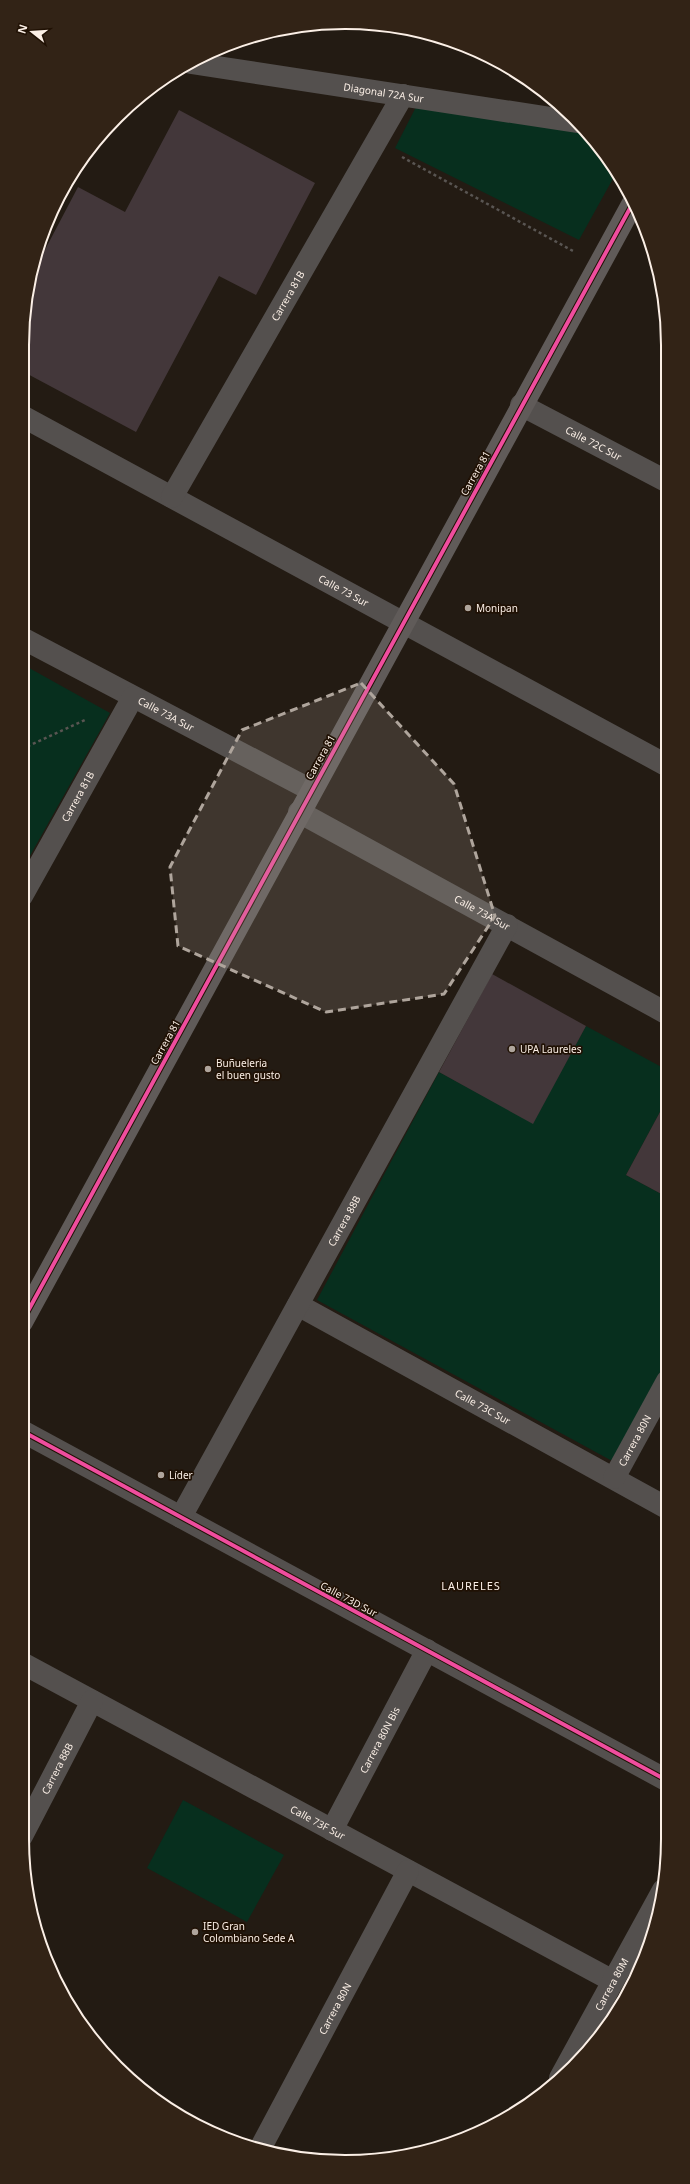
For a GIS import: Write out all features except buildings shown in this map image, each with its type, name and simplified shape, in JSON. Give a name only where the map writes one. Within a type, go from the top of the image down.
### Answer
[{"type":"street","name":"Diagonal 72A Sur","points":[[200,64],[566,120]]},
{"type":"street","name":"Carrera 81B","points":[[172,497],[403,95]]},
{"type":"street","name":"Carrera 81","points":[[29,1309],[521,405],[630,209]]},
{"type":"street","name":"Calle 72C Sur","points":[[521,405],[661,478]]},
{"type":"street","name":"Calle 73 Sur","points":[[29,420],[661,762]]},
{"type":"street","name":"Calle 73A Sur","points":[[29,642],[311,790]]},
{"type":"street","name":"Carrera 81B","points":[[29,883],[133,697]]},
{"type":"street","name":"Calle 73A Sur","points":[[299,812],[661,1010]]},
{"type":"street","name":"Carrera 88B","points":[[181,1517],[507,925]]},
{"type":"street","name":"Calle 73C Sur","points":[[298,1305],[661,1505]]},
{"type":"street","name":"Carrera 80N","points":[[614,1478],[661,1392]]},
{"type":"street","name":"Calle 73D Sur","points":[[29,1435],[661,1777]]},
{"type":"street","name":"Carrera 80N Bis","points":[[332,1830],[427,1650]]},
{"type":"street","name":"Calle 73F Sur","points":[[29,1667],[613,1981]]},
{"type":"street","name":"Carrera 88B","points":[[29,1822],[92,1701]]},
{"type":"street","name":"Carrera 80N","points":[[262,2144],[408,1871]]},
{"type":"street","name":"Carrera 80M","points":[[578,2052],[610,2006],[613,1981],[653,1908]]},
{"type":"path","points":[[376,142],[577,253]]},
{"type":"path","points":[[29,746],[92,716]]},
{"type":"highlighted area","points":[[361,683],[454,784],[495,916],[444,994],[326,1012],[178,946],[170,867],[242,730]]},
{"type":"green space","points":[[417,105],[574,128],[596,153],[613,178],[579,240],[395,148]]},
{"type":"green space","points":[[29,668],[110,713],[29,858]]},
{"type":"green space","points":[[586,1026],[661,1067],[661,1110],[626,1175],[661,1194],[661,1374],[614,1462],[317,1300],[439,1072],[533,1123]]},
{"type":"green space","points":[[183,1800],[284,1855],[247,1922],[147,1868]]},
{"type":"cycle path","points":[[29,1309],[630,209]]},
{"type":"cycle path","points":[[29,1435],[661,1777]]},
{"type":"place","name":"Monipan","points":[[468,608]]},
{"type":"place","name":"UPA Laureles","points":[[512,1049]]},
{"type":"place","name":"Buñueleria el buen gusto","points":[[208,1069]]},
{"type":"place","name":"Líder","points":[[161,1475]]},
{"type":"place","name":"IED Gran Colombiano Sede A","points":[[195,1932]]},
{"type":"district","name":"LAURELES","points":[[471,1586]]}]
